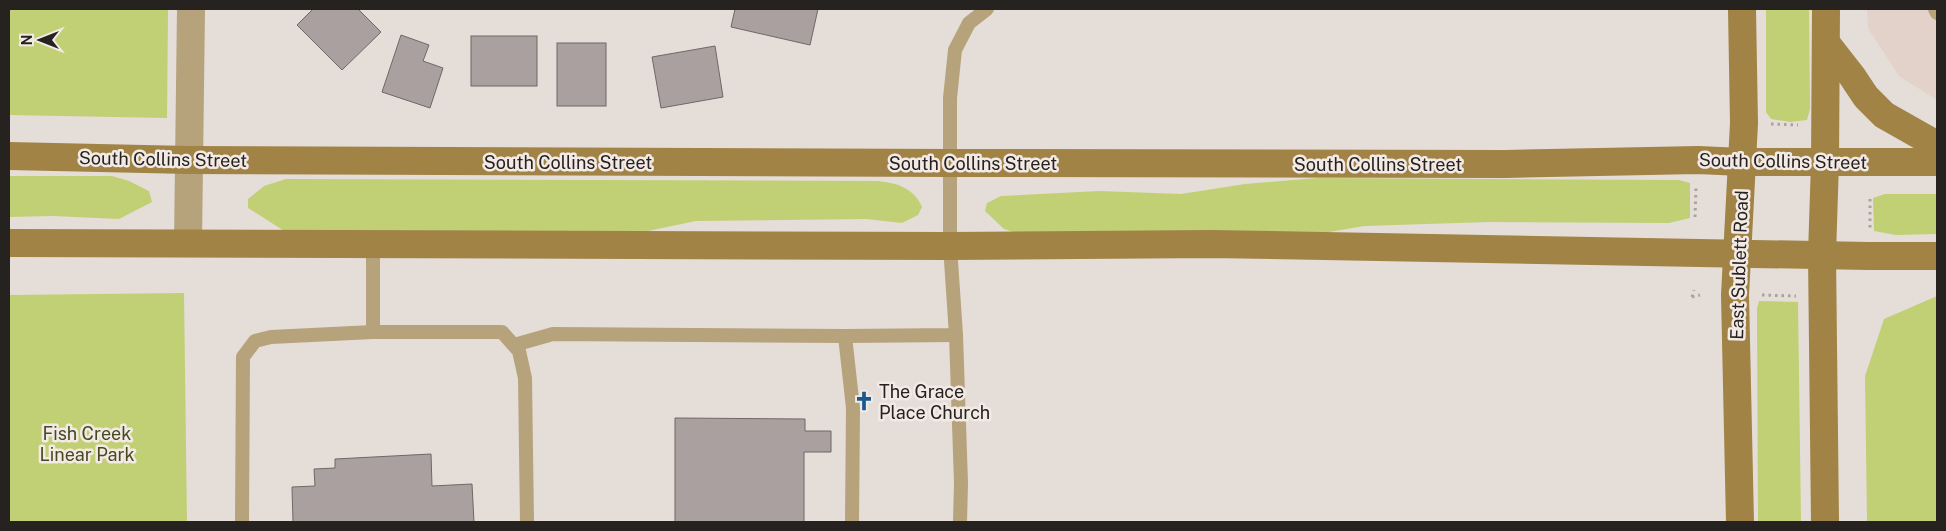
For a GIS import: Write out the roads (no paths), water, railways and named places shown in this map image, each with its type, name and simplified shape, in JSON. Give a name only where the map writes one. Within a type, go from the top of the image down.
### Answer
[{"type":"main road","name":"East Sublett Road","points":[[1740,522],[1735,295],[1744,123],[1742,9]]},
{"type":"main road","points":[[1825,522],[1822,255],[1827,44],[1826,9]]},
{"type":"main road","points":[[1827,44],[1866,97],[1884,115],[1937,145]]},
{"type":"main road","name":"South Collins Street","points":[[9,156],[189,160],[950,163],[1505,164],[1698,160],[1742,162],[1937,162]]},
{"type":"main road","points":[[9,243],[188,242],[950,246],[1211,244],[1937,256]]},
{"type":"street","points":[[188,242],[191,9]]},
{"type":"lane","points":[[960,522],[961,483],[956,335],[950,246],[950,98],[955,50],[969,23],[987,9]]},
{"type":"lane","points":[[1935,9],[1937,13]]},
{"type":"lane","points":[[373,243],[373,332]]},
{"type":"lane","points":[[242,522],[243,357],[255,341],[271,337],[373,332],[502,332],[519,351],[525,378],[527,522]]},
{"type":"lane","points":[[514,345],[553,334],[956,335]]},
{"type":"lane","points":[[845,336],[853,408],[852,522]]},
{"type":"place","name":"The Grace Place Church","points":[[864,401]]},
{"type":"park label","name":"Fish Creek Linear Park","points":[[87,443]]}]
